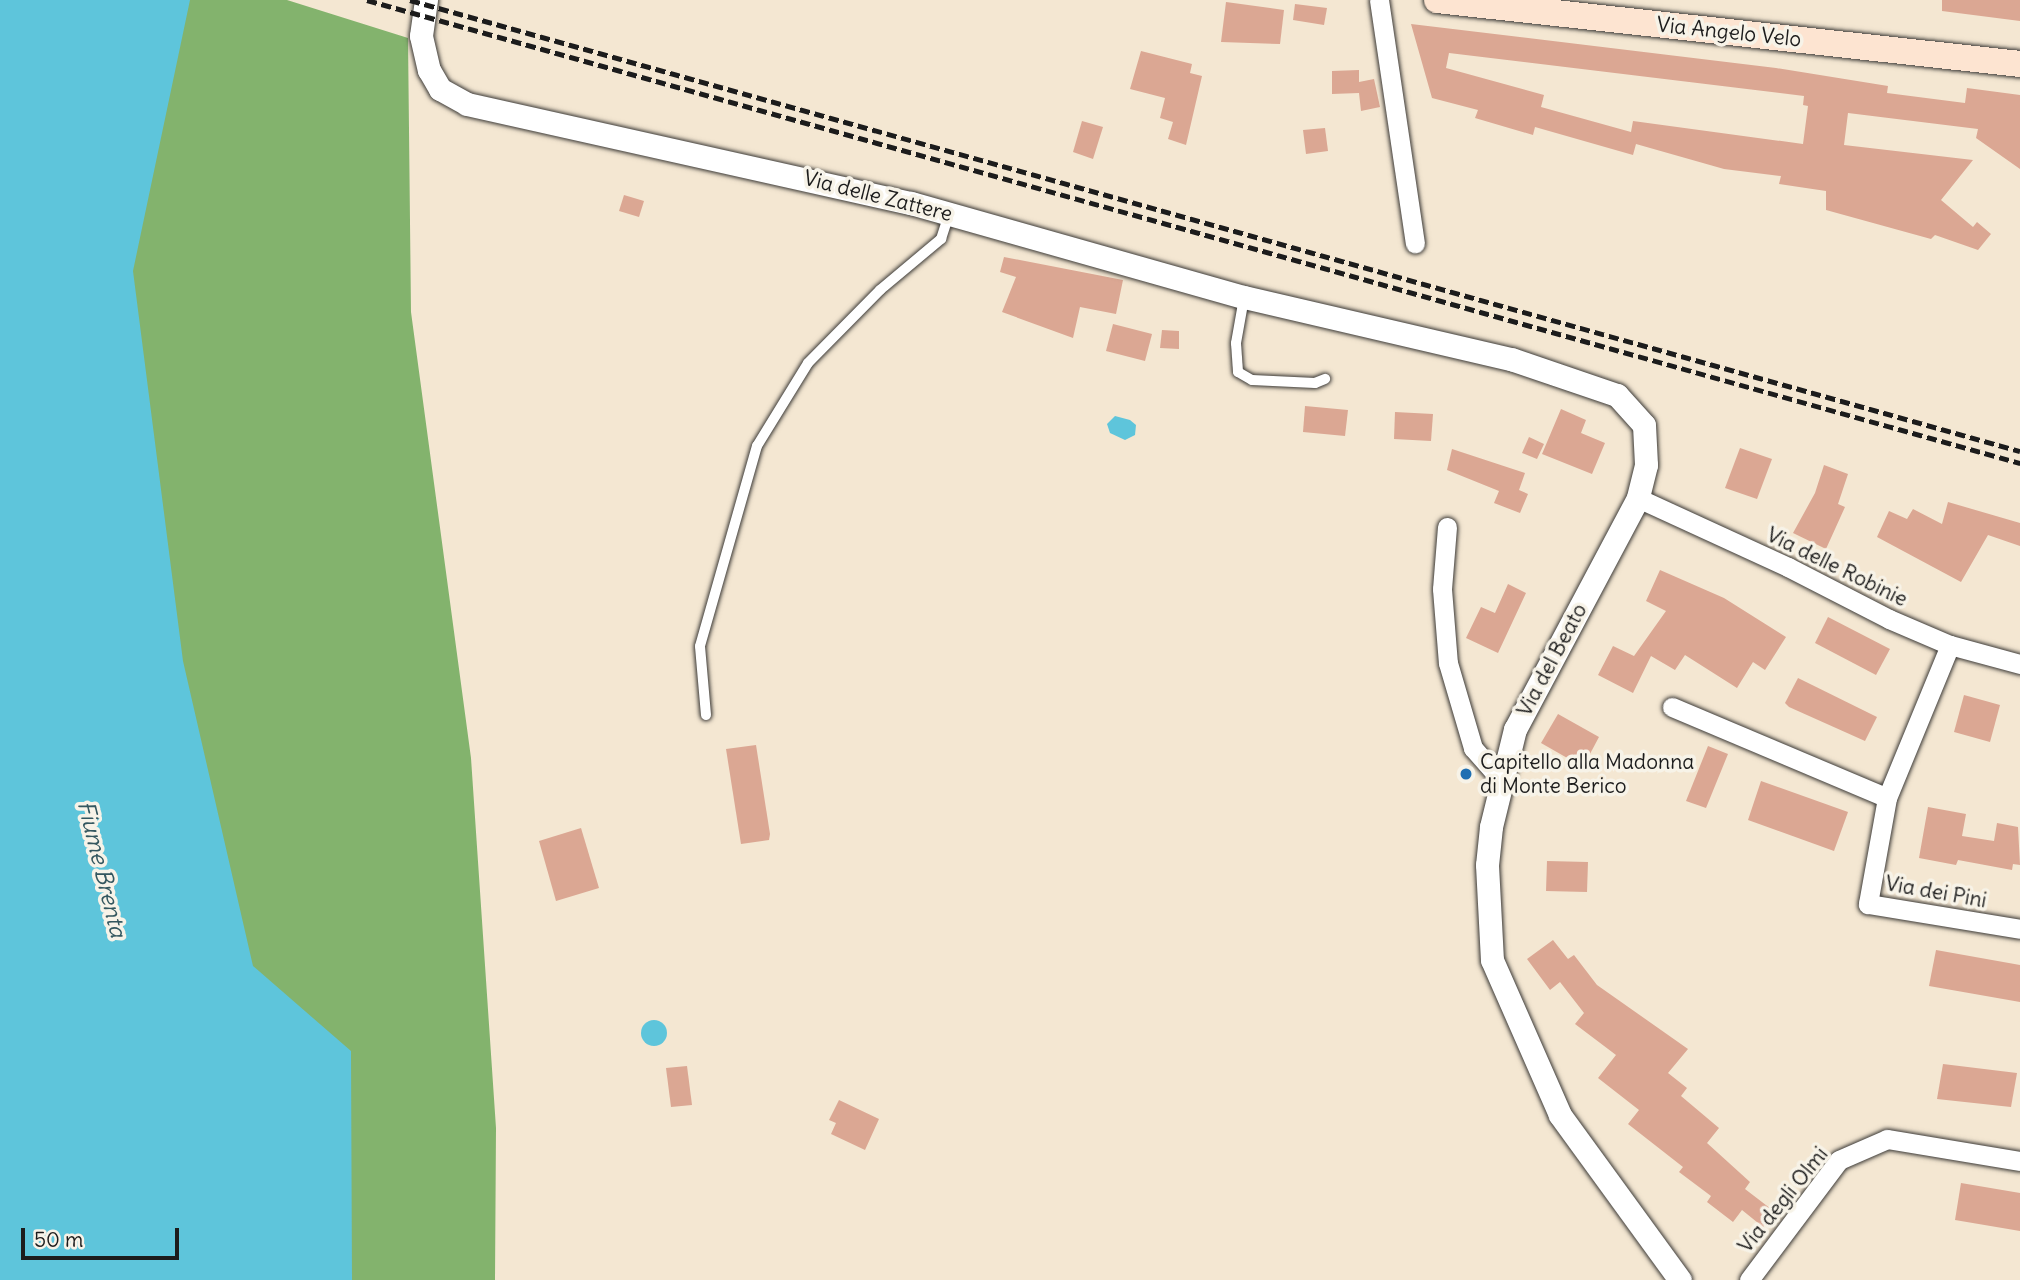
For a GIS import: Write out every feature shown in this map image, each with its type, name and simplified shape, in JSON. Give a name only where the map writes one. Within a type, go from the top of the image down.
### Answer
[{"type":"main road","name":"Via Angelo Velo","points":[[1437,0],[2020,64]]},
{"type":"street","name":"Via delle Zattere","points":[[426,0],[421,36],[429,70],[439,89],[467,104],[748,164],[949,214],[1244,297],[1407,333]]},
{"type":"street","points":[[1379,0],[1415,243]]},
{"type":"street","name":"Via del Beato","points":[[1407,333],[1583,380],[1618,395],[1644,425],[1648,446],[1638,498],[1515,729],[1502,781],[1487,865],[1492,960],[1560,1115],[1680,1280]]},
{"type":"street","name":"Via delle Robinie","points":[[1638,498],[1950,645],[2020,664]]},
{"type":"street","points":[[1447,527],[1442,589],[1448,663],[1473,748],[1502,781]]},
{"type":"street","name":"Via dei Pini","points":[[1950,645],[1887,798],[1868,904],[2020,929]]},
{"type":"street","points":[[1672,707],[1887,798]]},
{"type":"street","name":"Via degli Olmi","points":[[1749,1280],[1839,1160],[1887,1139],[2020,1161]]},
{"type":"lane","points":[[706,715],[700,646],[757,446],[808,363],[880,289],[941,239],[949,214]]},
{"type":"lane","points":[[1244,297],[1236,344],[1238,373],[1252,380],[1315,383],[1325,379]]},
{"type":"green space","points":[[0,0],[287,0],[408,38],[411,312],[471,758],[496,1128],[495,1280],[0,1280]]},
{"type":"water","name":"Fiume Brenta","points":[[0,0],[190,0],[133,271],[183,661],[253,966],[351,1051],[352,1280],[0,1280]]},
{"type":"water","points":[[1115,416],[1130,420],[1136,425],[1135,435],[1125,440],[1110,433],[1107,424]]},
{"type":"water","points":[[654,1020],[663,1024],[667,1033],[663,1042],[654,1046],[645,1042],[641,1033],[645,1024]]},
{"type":"building","points":[[1942,0],[2020,0],[2020,21],[1942,11]]},
{"type":"building","points":[[1226,2],[1284,10],[1280,44],[1221,42]]},
{"type":"building","points":[[1295,4],[1327,8],[1324,25],[1293,20]]},
{"type":"building","points":[[1411,24],[1776,68],[1888,86],[1887,93],[1965,103],[1967,88],[2020,95],[2020,169],[1976,138],[1978,129],[1848,113],[1844,145],[1973,160],[1941,200],[1973,227],[1977,222],[1991,234],[1978,250],[1935,235],[1931,239],[1826,210],[1826,191],[1779,184],[1781,176],[1724,169],[1636,144],[1633,155],[1535,127],[1533,135],[1475,118],[1478,110],[1432,98]],"holes":[[[1449,53],[1804,96],[1803,105],[1808,106],[1803,144],[1633,121],[1631,132],[1541,107],[1544,95],[1446,68]]]},
{"type":"building","points":[[1141,51],[1192,64],[1190,73],[1202,76],[1186,145],[1168,139],[1173,122],[1160,118],[1165,98],[1130,89]]},
{"type":"building","points":[[1359,70],[1359,82],[1374,79],[1380,107],[1361,111],[1359,93],[1332,94],[1332,71]]},
{"type":"building","points":[[1082,121],[1103,127],[1093,159],[1073,152]]},
{"type":"building","points":[[1325,128],[1328,151],[1306,154],[1303,130]]},
{"type":"building","points":[[624,195],[644,201],[639,217],[619,211]]},
{"type":"building","points":[[1004,257],[1123,280],[1116,314],[1080,307],[1073,338],[1002,312],[1016,277],[1000,272]]},
{"type":"building","points":[[1113,324],[1152,334],[1145,361],[1106,351]]},
{"type":"building","points":[[1162,330],[1179,331],[1179,349],[1160,348]]},
{"type":"building","points":[[1305,406],[1348,410],[1345,436],[1303,432]]},
{"type":"building","points":[[1561,409],[1586,420],[1581,433],[1605,443],[1592,474],[1542,454]]},
{"type":"building","points":[[1395,412],[1433,414],[1431,441],[1394,439]]},
{"type":"building","points":[[1529,437],[1544,444],[1537,459],[1522,453]]},
{"type":"building","points":[[1740,448],[1772,459],[1757,499],[1725,488]]},
{"type":"building","points":[[1452,449],[1525,473],[1519,490],[1528,494],[1520,513],[1494,503],[1499,491],[1447,470]]},
{"type":"building","points":[[1824,465],[1848,474],[1838,504],[1845,507],[1826,549],[1793,533],[1815,493]]},
{"type":"building","points":[[1948,502],[2020,523],[2020,546],[1988,535],[1961,582],[1877,537],[1889,511],[1907,519],[1913,509],[1942,524]]},
{"type":"building","points":[[1660,570],[1724,598],[1786,637],[1765,670],[1753,662],[1737,688],[1685,655],[1675,670],[1651,656],[1633,693],[1598,675],[1613,646],[1634,656],[1666,611],[1646,601]]},
{"type":"building","points":[[1508,584],[1526,593],[1498,653],[1466,638],[1481,607],[1495,613]]},
{"type":"building","points":[[1828,617],[1890,649],[1876,675],[1815,643]]},
{"type":"building","points":[[1798,678],[1877,717],[1865,741],[1789,707],[1785,703]]},
{"type":"building","points":[[1964,695],[2000,705],[1990,742],[1954,732]]},
{"type":"building","points":[[1558,714],[1599,737],[1583,767],[1541,743]]},
{"type":"building","points":[[756,745],[770,834],[769,840],[741,844],[726,749]]},
{"type":"building","points":[[1708,746],[1728,754],[1706,808],[1686,801]]},
{"type":"building","points":[[1761,781],[1848,812],[1834,851],[1748,820]]},
{"type":"building","points":[[1928,807],[1966,814],[1962,836],[1994,841],[1997,823],[2018,827],[2020,865],[2013,864],[2012,870],[1958,860],[1956,865],[1919,858]]},
{"type":"building","points":[[581,828],[599,888],[556,901],[539,841]]},
{"type":"building","points":[[1547,861],[1588,862],[1587,892],[1546,891]]},
{"type":"building","points":[[1553,940],[1568,959],[1574,955],[1597,985],[1688,1049],[1668,1073],[1687,1088],[1681,1096],[1719,1128],[1707,1143],[1750,1182],[1745,1189],[1775,1212],[1763,1227],[1742,1210],[1733,1222],[1707,1202],[1711,1196],[1679,1172],[1683,1167],[1628,1124],[1639,1110],[1598,1078],[1616,1055],[1575,1024],[1584,1013],[1560,982],[1550,990],[1527,959]]},
{"type":"building","points":[[1936,950],[2020,965],[2020,1002],[1929,986]]},
{"type":"building","points":[[1943,1064],[2017,1073],[2011,1107],[1937,1099]]},
{"type":"building","points":[[687,1066],[692,1105],[671,1107],[666,1068]]},
{"type":"building","points":[[839,1100],[879,1119],[865,1150],[831,1134],[836,1123],[829,1120]]},
{"type":"building","points":[[1961,1183],[2020,1193],[2020,1231],[1955,1220]]},
{"type":"railway","points":[[367,0],[2020,463]]},
{"type":"railway","points":[[410,0],[2020,451]]},
{"type":"place","name":"Capitello alla Madonna di Monte Berico","points":[[1466,774]]}]
